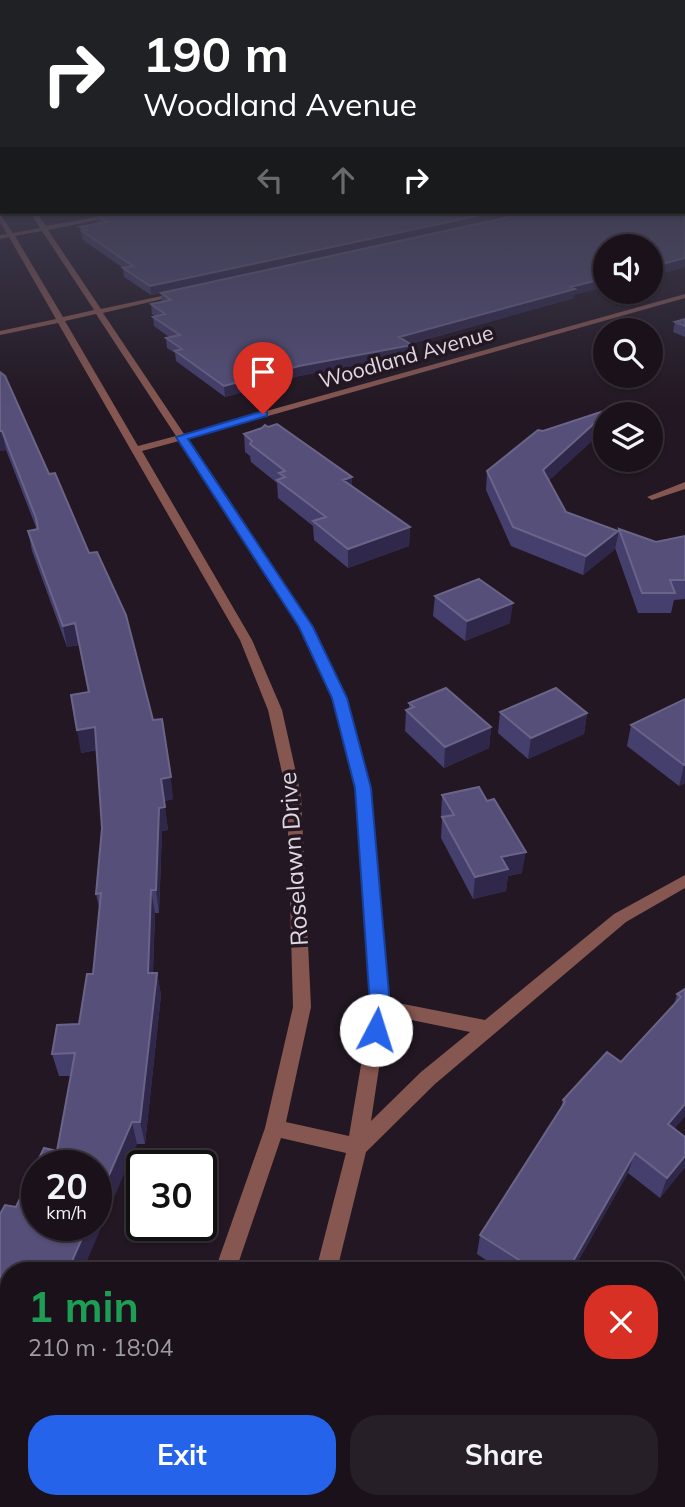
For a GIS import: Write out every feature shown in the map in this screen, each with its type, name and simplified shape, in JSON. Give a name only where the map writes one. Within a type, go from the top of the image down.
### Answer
[{"type":"street","name":"Roselawn Drive","points":[[26,267],[60,320],[246,640],[275,710],[294,795],[302,1007],[275,1128],[229,1262]]},
{"type":"street","points":[[69,267],[306,627],[339,698],[363,788],[380,1006],[357,1147],[329,1262]]},
{"type":"street","points":[[0,333],[191,291]]},
{"type":"street","name":"Woodland Avenue","points":[[136,450],[685,296]]},
{"type":"street","points":[[652,497],[685,485]]},
{"type":"street","points":[[357,1147],[428,1078],[620,918],[685,881]]},
{"type":"street","points":[[380,1006],[487,1028]]},
{"type":"street","points":[[275,1128],[357,1147]]},
{"type":"building","points":[[126,267],[237,267],[150,286],[123,268]]},
{"type":"building","points":[[279,267],[593,267],[593,281],[571,287],[575,289],[399,337],[412,345],[299,366],[224,386],[175,351],[182,349],[166,338],[180,335],[153,317],[165,314],[151,304],[171,300],[161,293]]},
{"type":"building","points":[[685,319],[685,326],[675,322]]},
{"type":"building","points":[[0,372],[5,376],[49,474],[55,473],[89,553],[97,552],[126,615],[153,720],[162,719],[171,777],[161,779],[165,807],[159,808],[156,890],[151,890],[148,973],[157,973],[140,1122],[132,1122],[112,1168],[112,1150],[57,1150],[75,1053],[52,1054],[57,1025],[79,1024],[87,974],[93,974],[101,893],[96,894],[102,828],[95,727],[77,730],[71,695],[89,692],[75,623],[63,626],[28,531],[38,529],[36,518],[0,431]]},
{"type":"building","points":[[593,415],[593,424],[543,470],[566,512],[618,531],[586,556],[513,527],[487,471],[538,430],[543,431]]},
{"type":"building","points":[[277,424],[352,477],[343,480],[410,527],[348,549],[313,521],[326,517],[277,480],[285,477],[279,473],[285,471],[250,444],[252,441],[244,434],[265,425],[268,427]]},
{"type":"building","points":[[619,529],[656,542],[685,536],[685,580],[670,580],[675,593],[642,593]]},
{"type":"building","points":[[479,579],[513,603],[467,621],[435,596]]},
{"type":"building","points":[[446,688],[491,727],[445,747],[406,710],[414,707],[409,703]]},
{"type":"building","points":[[556,688],[587,713],[531,738],[500,712]]},
{"type":"building","points":[[685,699],[685,765],[684,765],[631,725]]},
{"type":"building","points":[[479,787],[487,801],[494,799],[526,852],[501,857],[508,869],[475,877],[442,817],[454,815],[442,795]]},
{"type":"building","points":[[685,989],[685,1104],[668,1124],[685,1137],[685,1156],[667,1178],[635,1153],[573,1262],[522,1262],[480,1235],[565,1102],[563,1100],[607,1052],[621,1062],[681,997],[677,994]]},
{"type":"building","points":[[21,1196],[21,1241],[81,1241],[72,1262],[0,1262],[0,1214],[5,1205],[16,1207]]},
{"type":"route","points":[[263,414],[181,437],[306,627],[339,698],[363,788],[380,1006],[376,1030]]}]
